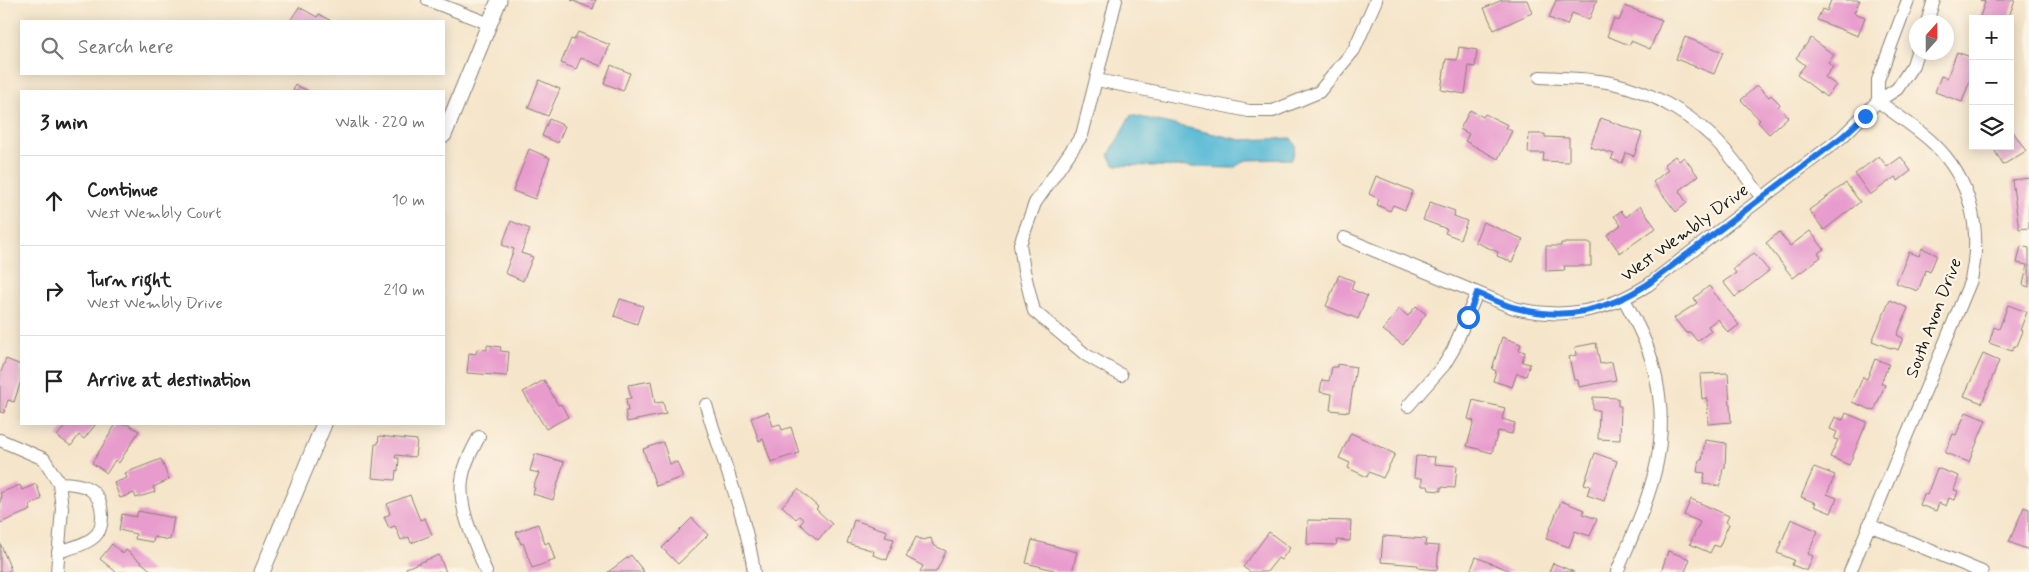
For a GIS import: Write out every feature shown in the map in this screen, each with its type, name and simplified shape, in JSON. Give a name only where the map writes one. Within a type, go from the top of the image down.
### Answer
[{"type":"street","points":[[428,0],[490,24]]},
{"type":"street","points":[[445,133],[500,0]]},
{"type":"street","points":[[1116,0],[1082,135],[1035,203],[1020,244],[1024,271],[1034,310],[1086,354],[1121,375]]},
{"type":"street","points":[[1097,80],[1249,112],[1274,110],[1319,92],[1354,50],[1376,0]]},
{"type":"street","points":[[1878,101],[1878,80],[1908,0]]},
{"type":"street","points":[[1929,15],[1934,0]]},
{"type":"street","name":"West Wembly Drive","points":[[1344,238],[1514,308],[1557,314],[1598,309],[1624,299],[1648,284],[1842,137],[1878,101],[1897,89],[1915,60]]},
{"type":"street","points":[[1540,77],[1590,79],[1612,83],[1659,100],[1681,112],[1704,129],[1724,150],[1762,198]]},
{"type":"street","name":"South Avon Drive","points":[[1850,572],[1971,280],[1975,260],[1975,221],[1965,188],[1957,172],[1933,142],[1878,101]]},
{"type":"street","points":[[1408,406],[1444,365],[1453,350],[1477,293]]},
{"type":"street","points":[[1617,572],[1655,475],[1660,449],[1662,420],[1653,365],[1646,344],[1624,299]]},
{"type":"street","points":[[706,405],[750,541],[754,572]]},
{"type":"street","points":[[262,572],[324,425]]},
{"type":"street","points":[[479,437],[464,470],[462,492],[464,507],[486,572]]},
{"type":"street","points":[[0,440],[44,459],[59,483],[62,508],[57,572]]},
{"type":"street","points":[[58,552],[84,543],[97,534],[102,521],[102,503],[93,491],[76,483],[59,483]]},
{"type":"street","points":[[1869,525],[1982,572]]},
{"type":"water","points":[[1131,115],[1241,140],[1291,138],[1296,146],[1292,159],[1246,160],[1233,168],[1114,165],[1109,155]]},
{"type":"building","points":[[571,0],[596,0],[593,9]]},
{"type":"building","points":[[1502,0],[1527,0],[1532,13],[1494,30],[1484,8]]},
{"type":"building","points":[[1556,0],[1597,0],[1589,20],[1572,13],[1567,25],[1549,18]]},
{"type":"building","points":[[1831,0],[1860,0],[1854,13],[1865,17],[1858,36],[1817,20],[1822,9],[1827,11]]},
{"type":"building","points":[[1980,0],[2015,0],[2009,15],[1980,15],[1985,2]]},
{"type":"building","points":[[1625,6],[1662,20],[1650,49],[1631,41],[1629,45],[1607,36],[1614,19],[1619,21]]},
{"type":"building","points":[[299,7],[317,17],[319,14],[329,20],[291,20]]},
{"type":"building","points":[[578,32],[610,45],[601,66],[581,58],[576,69],[561,63],[571,39],[574,40]]},
{"type":"building","points":[[1685,37],[1723,52],[1714,74],[1676,59]]},
{"type":"building","points":[[1811,38],[1834,55],[1828,63],[1833,67],[1825,77],[1836,85],[1826,97],[1797,75],[1805,65],[1796,58]]},
{"type":"building","points":[[1459,47],[1477,50],[1475,67],[1469,66],[1465,94],[1441,90],[1446,59],[1457,60]]},
{"type":"building","points":[[1957,52],[1969,56],[1969,83],[1962,102],[1935,92],[1941,76],[1947,78]]},
{"type":"building","points":[[611,65],[630,73],[623,91],[604,83]]},
{"type":"building","points":[[539,80],[560,89],[548,116],[528,108]]},
{"type":"building","points":[[295,85],[307,90],[293,90]]},
{"type":"building","points":[[1757,85],[1769,97],[1771,95],[1780,104],[1778,107],[1788,117],[1769,134],[1758,122],[1760,120],[1741,100]]},
{"type":"building","points":[[1470,110],[1483,117],[1485,114],[1508,125],[1506,128],[1512,131],[1498,159],[1465,141],[1469,134],[1460,129]]},
{"type":"building","points":[[1601,118],[1642,133],[1634,156],[1626,153],[1622,163],[1611,159],[1614,154],[1590,147]]},
{"type":"building","points":[[549,119],[565,126],[558,143],[542,136]]},
{"type":"building","points":[[2014,133],[2026,151],[2003,165],[1995,151],[2014,150]]},
{"type":"building","points":[[1529,134],[1545,134],[1545,137],[1569,138],[1569,162],[1543,161],[1544,153],[1528,153]]},
{"type":"building","points":[[529,149],[550,158],[535,199],[513,191]]},
{"type":"building","points":[[1675,156],[1679,161],[1684,157],[1698,176],[1679,191],[1687,203],[1676,212],[1653,182],[1668,170],[1664,164]]},
{"type":"building","points":[[1879,156],[1887,167],[1901,157],[1911,171],[1898,181],[1895,177],[1870,195],[1855,174]]},
{"type":"building","points":[[1376,176],[1413,191],[1405,210],[1393,205],[1390,211],[1377,205],[1379,199],[1369,194]]},
{"type":"building","points":[[2029,178],[2029,228],[2019,229],[2012,180]]},
{"type":"building","points":[[1846,183],[1860,202],[1824,230],[1809,210]]},
{"type":"building","points":[[1430,202],[1455,211],[1454,216],[1467,221],[1460,239],[1445,233],[1447,229],[1423,220]]},
{"type":"building","points":[[1640,206],[1656,228],[1620,253],[1607,235],[1621,225],[1614,216],[1621,211],[1626,217]]},
{"type":"building","points":[[511,221],[530,229],[521,253],[533,257],[523,281],[505,273],[514,249],[502,245]]},
{"type":"building","points":[[1483,222],[1523,239],[1512,262],[1497,256],[1498,252],[1475,242]]},
{"type":"building","points":[[1810,231],[1824,249],[1818,253],[1821,257],[1793,278],[1766,243],[1779,232],[1790,246]]},
{"type":"building","points":[[1561,243],[1591,243],[1591,266],[1564,266],[1565,270],[1546,271],[1546,246],[1561,246]]},
{"type":"building","points":[[2021,246],[2029,248],[2029,287],[2023,285],[2027,265],[2017,263]]},
{"type":"building","points":[[1922,248],[1937,255],[1930,272],[1926,270],[1918,291],[1896,283],[1909,252],[1919,256]]},
{"type":"building","points":[[1754,253],[1769,271],[1735,297],[1723,282],[1736,273],[1733,269]]},
{"type":"building","points":[[1339,275],[1354,281],[1351,289],[1367,296],[1358,319],[1326,306]]},
{"type":"building","points":[[1709,286],[1739,325],[1728,333],[1718,319],[1708,326],[1711,331],[1697,341],[1690,332],[1686,333],[1674,318],[1697,303],[1694,298]]},
{"type":"building","points":[[620,299],[643,306],[637,324],[614,316]]},
{"type":"building","points":[[1890,300],[1908,308],[1897,335],[1903,338],[1898,350],[1872,341]]},
{"type":"building","points":[[2008,305],[2027,312],[2020,330],[2023,331],[2017,346],[2014,346],[2012,351],[1989,343],[1994,327],[1999,329]]},
{"type":"building","points":[[1416,306],[1426,314],[1403,345],[1383,330],[1399,309],[1408,316]]},
{"type":"building","points":[[1502,337],[1521,344],[1519,350],[1525,352],[1522,362],[1530,364],[1526,376],[1517,373],[1512,387],[1493,381],[1496,371],[1492,369]]},
{"type":"building","points":[[1596,343],[1600,364],[1612,362],[1616,380],[1579,387],[1578,380],[1574,380],[1569,357],[1576,355],[1575,347]]},
{"type":"building","points":[[487,345],[501,347],[500,351],[509,352],[507,376],[467,373],[469,353],[476,354],[477,349],[487,350]]},
{"type":"building","points":[[1983,354],[1999,361],[1982,403],[1964,396]]},
{"type":"building","points":[[6,359],[20,365],[20,384],[14,402],[8,400],[4,413],[0,412],[0,374]]},
{"type":"building","points":[[1875,359],[1889,364],[1881,383],[1885,385],[1874,411],[1852,402],[1863,377],[1867,379]]},
{"type":"building","points":[[1337,364],[1356,367],[1349,412],[1330,410],[1332,394],[1320,392],[1322,380],[1329,381],[1332,367],[1337,367]]},
{"type":"building","points":[[1728,373],[1731,422],[1708,424],[1707,398],[1702,399],[1700,374]]},
{"type":"building","points":[[544,380],[558,405],[561,404],[568,417],[546,429],[523,392]]},
{"type":"building","points":[[651,381],[655,403],[663,402],[666,414],[627,422],[625,411],[628,411],[626,399],[631,398],[628,385]]},
{"type":"building","points":[[1593,397],[1618,398],[1618,406],[1621,406],[1620,440],[1598,439],[1599,410],[1593,410]]},
{"type":"building","points":[[1473,400],[1505,408],[1502,419],[1515,423],[1512,434],[1498,431],[1492,453],[1467,446],[1474,421],[1468,419]]},
{"type":"building","points":[[768,412],[773,426],[780,424],[782,430],[791,427],[799,453],[771,462],[763,439],[759,441],[751,418]]},
{"type":"building","points":[[1966,412],[1986,420],[1969,462],[1945,453],[1953,434],[1956,435]]},
{"type":"building","points":[[1846,413],[1867,422],[1849,465],[1830,457],[1838,440],[1834,439],[1837,432],[1830,429],[1835,417],[1843,420]]},
{"type":"building","points":[[66,425],[95,425],[84,439],[79,435],[71,446],[57,436]]},
{"type":"building","points":[[115,425],[129,425],[139,431],[119,463],[115,460],[107,473],[92,463]]},
{"type":"building","points":[[1351,433],[1395,454],[1383,478],[1369,472],[1367,477],[1348,468],[1350,463],[1339,458]]},
{"type":"building","points":[[379,436],[417,440],[415,457],[396,455],[395,458],[399,458],[395,480],[372,478],[375,444],[378,444]]},
{"type":"building","points":[[1705,440],[1726,443],[1725,468],[1723,468],[1720,486],[1703,484],[1705,473],[1697,472],[1699,460],[1702,460]]},
{"type":"building","points":[[663,442],[670,464],[677,462],[683,477],[656,486],[643,449]]},
{"type":"building","points":[[1595,453],[1617,461],[1604,501],[1587,495],[1590,486],[1584,484]]},
{"type":"building","points":[[535,454],[564,462],[553,500],[533,494],[535,488],[533,487],[539,473],[530,471]]},
{"type":"building","points":[[1416,456],[1435,457],[1434,464],[1457,466],[1455,488],[1441,487],[1441,491],[1429,490],[1428,486],[1422,486],[1422,478],[1414,478]]},
{"type":"building","points":[[161,459],[169,480],[153,487],[155,492],[136,498],[134,493],[120,498],[114,483],[127,478],[125,473]]},
{"type":"building","points":[[1814,467],[1835,475],[1827,494],[1837,498],[1831,513],[1814,506],[1816,503],[1801,497]]},
{"type":"building","points":[[1937,468],[1959,476],[1954,490],[1958,491],[1955,500],[1949,498],[1946,506],[1939,503],[1936,511],[1920,505],[1924,494],[1927,495]]},
{"type":"building","points":[[36,484],[42,499],[29,505],[31,510],[0,523],[0,499],[2,498],[0,493],[20,485],[22,490]]},
{"type":"building","points":[[798,489],[818,507],[816,509],[832,524],[818,540],[800,524],[804,520],[799,516],[796,519],[782,506]]},
{"type":"building","points":[[410,495],[420,520],[425,518],[432,535],[411,543],[409,537],[401,540],[395,526],[389,528],[384,517],[390,514],[387,504]]},
{"type":"building","points":[[1691,499],[1729,516],[1726,522],[1729,524],[1719,547],[1714,545],[1710,553],[1690,544],[1700,522],[1684,515]]},
{"type":"building","points":[[1561,501],[1584,510],[1583,514],[1597,519],[1590,536],[1575,531],[1569,547],[1546,539]]},
{"type":"building","points":[[2024,507],[2029,509],[2029,550],[2009,542]]},
{"type":"building","points":[[138,511],[174,518],[170,540],[154,537],[153,542],[135,539],[136,534],[119,530],[122,514],[136,517]]},
{"type":"building","points":[[692,518],[708,535],[678,564],[662,548]]},
{"type":"building","points":[[1791,519],[1818,531],[1808,554],[1813,556],[1807,571],[1792,565],[1794,560],[1777,553]]},
{"type":"building","points":[[854,520],[887,531],[885,537],[894,539],[887,560],[873,555],[874,551],[847,543]]},
{"type":"building","points":[[1308,520],[1351,521],[1350,541],[1337,540],[1336,545],[1307,544]]},
{"type":"building","points":[[538,524],[545,544],[549,542],[555,560],[532,568],[523,543],[521,544],[516,532]]},
{"type":"building","points":[[1269,532],[1290,548],[1281,560],[1278,558],[1267,572],[1250,572],[1243,567]]},
{"type":"building","points":[[1383,536],[1426,539],[1425,545],[1439,546],[1437,570],[1418,568],[1418,565],[1381,562]]},
{"type":"building","points":[[916,537],[923,540],[931,538],[933,545],[946,551],[936,572],[920,572],[923,566],[906,557]]},
{"type":"building","points":[[1032,540],[1077,552],[1072,572],[1053,572],[1054,570],[1026,563]]},
{"type":"building","points":[[0,543],[11,570],[5,572],[0,572]]},
{"type":"building","points":[[112,544],[123,554],[126,550],[153,572],[116,572],[100,559]]},
{"type":"building","points":[[1668,551],[1690,559],[1685,572],[1661,572]]},
{"type":"building","points":[[439,555],[446,572],[407,572],[406,568]]},
{"type":"building","points":[[631,555],[644,572],[608,572]]},
{"type":"building","points":[[1476,557],[1513,572],[1470,572]]},
{"type":"building","points":[[1553,563],[1574,572],[1549,572]]},
{"type":"route","points":[[1468,317],[1477,293],[1514,308],[1557,314],[1571,314],[1598,309],[1618,302],[1648,284],[1842,137],[1865,116]]}]
